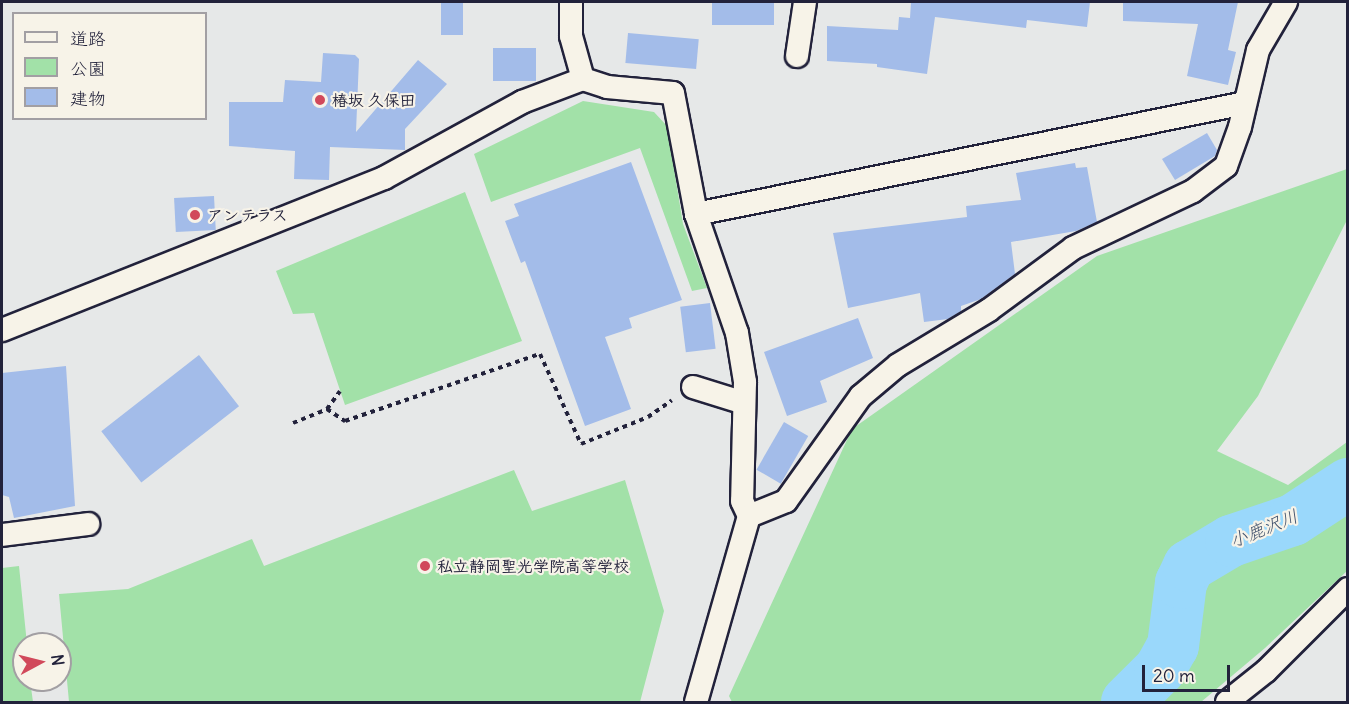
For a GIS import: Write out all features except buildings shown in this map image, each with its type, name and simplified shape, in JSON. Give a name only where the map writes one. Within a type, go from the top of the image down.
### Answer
[{"type":"street","points":[[571,2],[571,36],[582,79]]},
{"type":"street","points":[[797,56],[805,2]]},
{"type":"street","points":[[749,516],[786,501],[861,396],[898,365],[989,310],[1073,248],[1193,191],[1226,166],[1258,50],[1286,2]]},
{"type":"street","points":[[2,330],[384,178],[522,102],[582,79],[607,87],[673,93],[696,214],[737,333],[744,403],[742,501],[749,516],[696,702]]},
{"type":"street","points":[[696,214],[1245,103]]},
{"type":"street","points":[[693,387],[744,403]]},
{"type":"street","points":[[2,535],[88,524]]},
{"type":"street","points":[[1227,702],[1266,671],[1347,589]]},
{"type":"path","points":[[327,409],[345,421],[540,354],[581,444],[648,417],[693,387]]},
{"type":"path","points":[[293,423],[327,409],[340,391]]},
{"type":"green space","points":[[583,101],[654,112],[667,126],[683,224],[707,288],[692,291],[640,148],[491,202],[474,154]]},
{"type":"green space","points":[[1347,169],[1347,220],[1258,396],[1217,451],[1288,485],[1347,442],[1347,571],[1265,648],[1201,702],[732,702],[729,696],[852,429],[1097,256]]},
{"type":"green space","points":[[465,192],[522,341],[345,405],[314,313],[293,314],[276,271]]},
{"type":"green space","name":"私立静岡聖光学院高等学校","points":[[514,470],[532,511],[625,480],[664,611],[640,702],[69,702],[68,692],[72,692],[72,632],[63,632],[59,594],[128,589],[252,539],[264,566]]},
{"type":"green space","points":[[19,566],[26,632],[12,632],[12,692],[32,692],[33,702],[2,702],[2,568]]},
{"type":"waterway","name":"小鹿沢川","points":[[1127,702],[1160,669],[1173,646],[1181,583],[1189,566],[1231,541],[1293,520],[1348,484]]},
{"type":"place","name":"椿坂 久保田","points":[[320,100]]},
{"type":"place","name":"アンテラス","points":[[195,215]]},
{"type":"place","name":"私立静岡聖光学院高等学校","points":[[425,566]]}]
